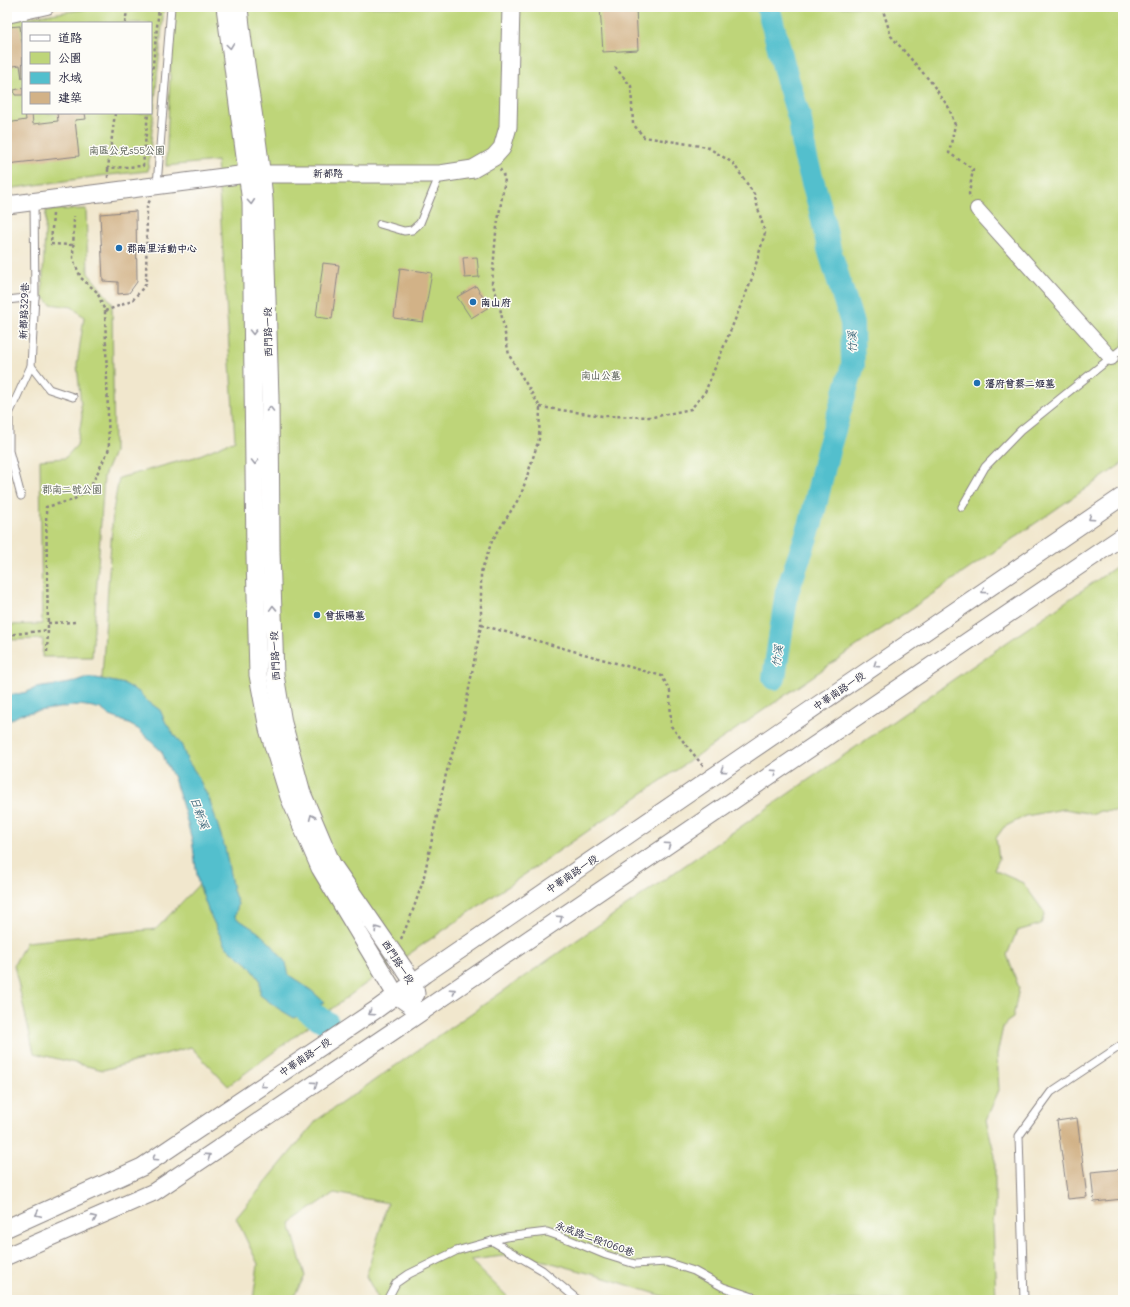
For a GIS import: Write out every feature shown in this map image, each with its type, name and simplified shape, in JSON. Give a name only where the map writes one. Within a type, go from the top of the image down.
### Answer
[{"type":"street","points":[[7,16],[47,7]]},
{"type":"street","name":"西門路一段","points":[[225,7],[254,174],[267,265],[274,667],[283,723],[302,793],[332,864],[414,983],[420,1012]]},
{"type":"street","name":"西門路一段","points":[[239,7],[254,174],[251,202],[255,556],[258,675],[268,729],[289,797],[320,868],[396,995],[420,1012]]},
{"type":"street","name":"新都路","points":[[7,205],[254,174],[440,174],[473,169],[494,157],[502,148],[508,127],[511,7]]},
{"type":"street","points":[[977,209],[1111,358]]},
{"type":"street","name":"中華南路一段","points":[[7,1228],[142,1167],[414,983],[1123,496]]},
{"type":"street","points":[[7,1256],[154,1192],[1123,536]]},
{"type":"lane","points":[[157,186],[171,7]]},
{"type":"lane","points":[[380,224],[404,231],[412,230],[420,223],[440,174]]},
{"type":"lane","name":"新都路329巷","points":[[31,366],[35,297],[34,202]]},
{"type":"lane","points":[[7,300],[35,297]]},
{"type":"lane","points":[[962,507],[985,466],[1021,430],[1123,348]]},
{"type":"lane","points":[[21,496],[9,452],[9,414],[31,366],[49,389],[73,398]]},
{"type":"lane","points":[[1024,1300],[1019,1136],[1051,1092],[1123,1044]]},
{"type":"lane","name":"永成路二段1060巷","points":[[387,1300],[396,1283],[409,1274],[456,1251],[506,1237],[547,1232],[606,1255],[635,1264],[666,1262],[694,1271],[723,1287],[762,1300]]},
{"type":"lane","points":[[492,1240],[542,1270],[578,1300]]},
{"type":"path","points":[[882,7],[891,36],[909,55],[934,86],[948,108],[955,125],[949,153],[973,169],[969,194],[977,209]]},
{"type":"path","points":[[125,22],[127,11],[158,8],[152,72]]},
{"type":"path","points":[[540,407],[603,416],[653,417],[691,409],[705,392],[750,281],[764,233],[754,194],[733,163],[707,147],[644,137],[633,124],[631,86],[616,67]]},
{"type":"path","points":[[115,114],[108,168],[143,166],[148,114]]},
{"type":"path","points":[[400,942],[423,881],[446,774],[464,715],[481,625],[481,572],[492,541],[521,495],[539,439],[540,407],[509,355],[499,302],[492,283],[496,234],[504,179],[494,157]]},
{"type":"path","points":[[105,311],[132,301],[146,284],[147,206],[157,186]]},
{"type":"path","points":[[54,200],[51,244],[73,245]]},
{"type":"path","points":[[47,652],[46,507],[73,500],[90,488],[108,449],[105,311],[97,292],[81,278],[72,259],[74,216]]},
{"type":"path","points":[[48,623],[77,622]]},
{"type":"path","points":[[481,625],[662,676],[670,691],[671,726],[712,778]]},
{"type":"path","points":[[7,635],[48,630]]},
{"type":"green space","name":"南區公兒s55公園","points":[[102,7],[164,7],[148,171],[7,189],[7,20]]},
{"type":"green space","name":"南山公墓","points":[[173,7],[1123,7],[1123,463],[361,987],[228,1086],[191,1047],[103,1070],[34,1053],[14,965],[26,942],[156,929],[207,876],[173,746],[101,693],[113,511],[119,478],[195,457],[235,440],[217,161],[166,166]]},
{"type":"green space","name":"郡南二號公園","points":[[86,209],[88,273],[112,303],[114,452],[104,476],[92,657],[42,657],[43,639],[7,640],[7,625],[42,624],[40,460],[65,458],[77,445],[82,416],[77,365],[84,317],[72,307],[50,304],[42,295],[46,210]]},
{"type":"green space","points":[[1123,562],[1123,812],[1100,811],[1094,814],[1064,809],[1026,816],[1004,827],[996,838],[999,859],[994,870],[1023,883],[1045,913],[1041,924],[1017,931],[1007,955],[1019,988],[1013,1018],[1003,1027],[997,1055],[999,1090],[986,1120],[995,1156],[995,1206],[993,1223],[996,1300],[676,1300],[520,1254],[470,1260],[511,1300],[379,1300],[366,1276],[388,1203],[334,1193],[290,1223],[305,1276],[292,1300],[253,1300],[258,1264],[236,1218],[317,1120]]},
{"type":"water","points":[[84,678],[96,678],[125,684],[139,692],[146,700],[160,710],[166,723],[182,746],[187,760],[196,773],[210,801],[225,848],[233,890],[238,904],[235,917],[258,932],[272,945],[286,963],[289,975],[312,991],[324,1002],[294,1018],[260,995],[260,980],[248,964],[225,946],[208,910],[198,882],[192,840],[174,778],[162,752],[138,729],[110,716],[101,709],[79,705],[21,714],[7,722],[7,696],[27,692],[36,688],[70,683]]},
{"type":"building","points":[[600,7],[636,7],[638,50],[603,52]]},
{"type":"building","points":[[20,26],[22,40],[22,79],[20,65],[7,67],[7,27]]},
{"type":"building","points":[[22,88],[22,95],[15,95],[14,90]]},
{"type":"building","points":[[25,114],[32,114],[33,124],[58,121],[57,114],[85,114],[86,119],[75,120],[79,156],[7,164],[7,123],[26,120]]},
{"type":"building","name":"郡南里活動中心","points":[[136,211],[137,282],[129,293],[118,294],[118,282],[103,281],[100,214]]},
{"type":"building","points":[[477,257],[479,277],[465,278],[463,258]]},
{"type":"building","points":[[323,263],[339,265],[332,319],[316,317]]},
{"type":"building","points":[[400,268],[432,273],[423,322],[394,318]]},
{"type":"building","name":"南山府","points":[[476,286],[489,307],[471,318],[457,297]]},
{"type":"building","points":[[1077,1118],[1087,1197],[1068,1199],[1057,1121]]},
{"type":"building","points":[[1123,1169],[1123,1199],[1094,1202],[1091,1172]]},
{"type":"waterway","name":"竹溪","points":[[768,7],[800,120],[805,155],[820,207],[829,249],[852,323],[853,365],[827,454],[811,523],[787,592],[774,678]]},
{"type":"waterway","name":"日新溪","points":[[283,990],[308,1011],[327,1023]]},
{"type":"place","name":"郡南里活動中心","points":[[119,248]]},
{"type":"place","name":"南山府","points":[[473,302]]},
{"type":"place","name":"藩府曾蔡二姬墓","points":[[977,383]]},
{"type":"place","name":"曾振暘墓","points":[[317,615]]}]
